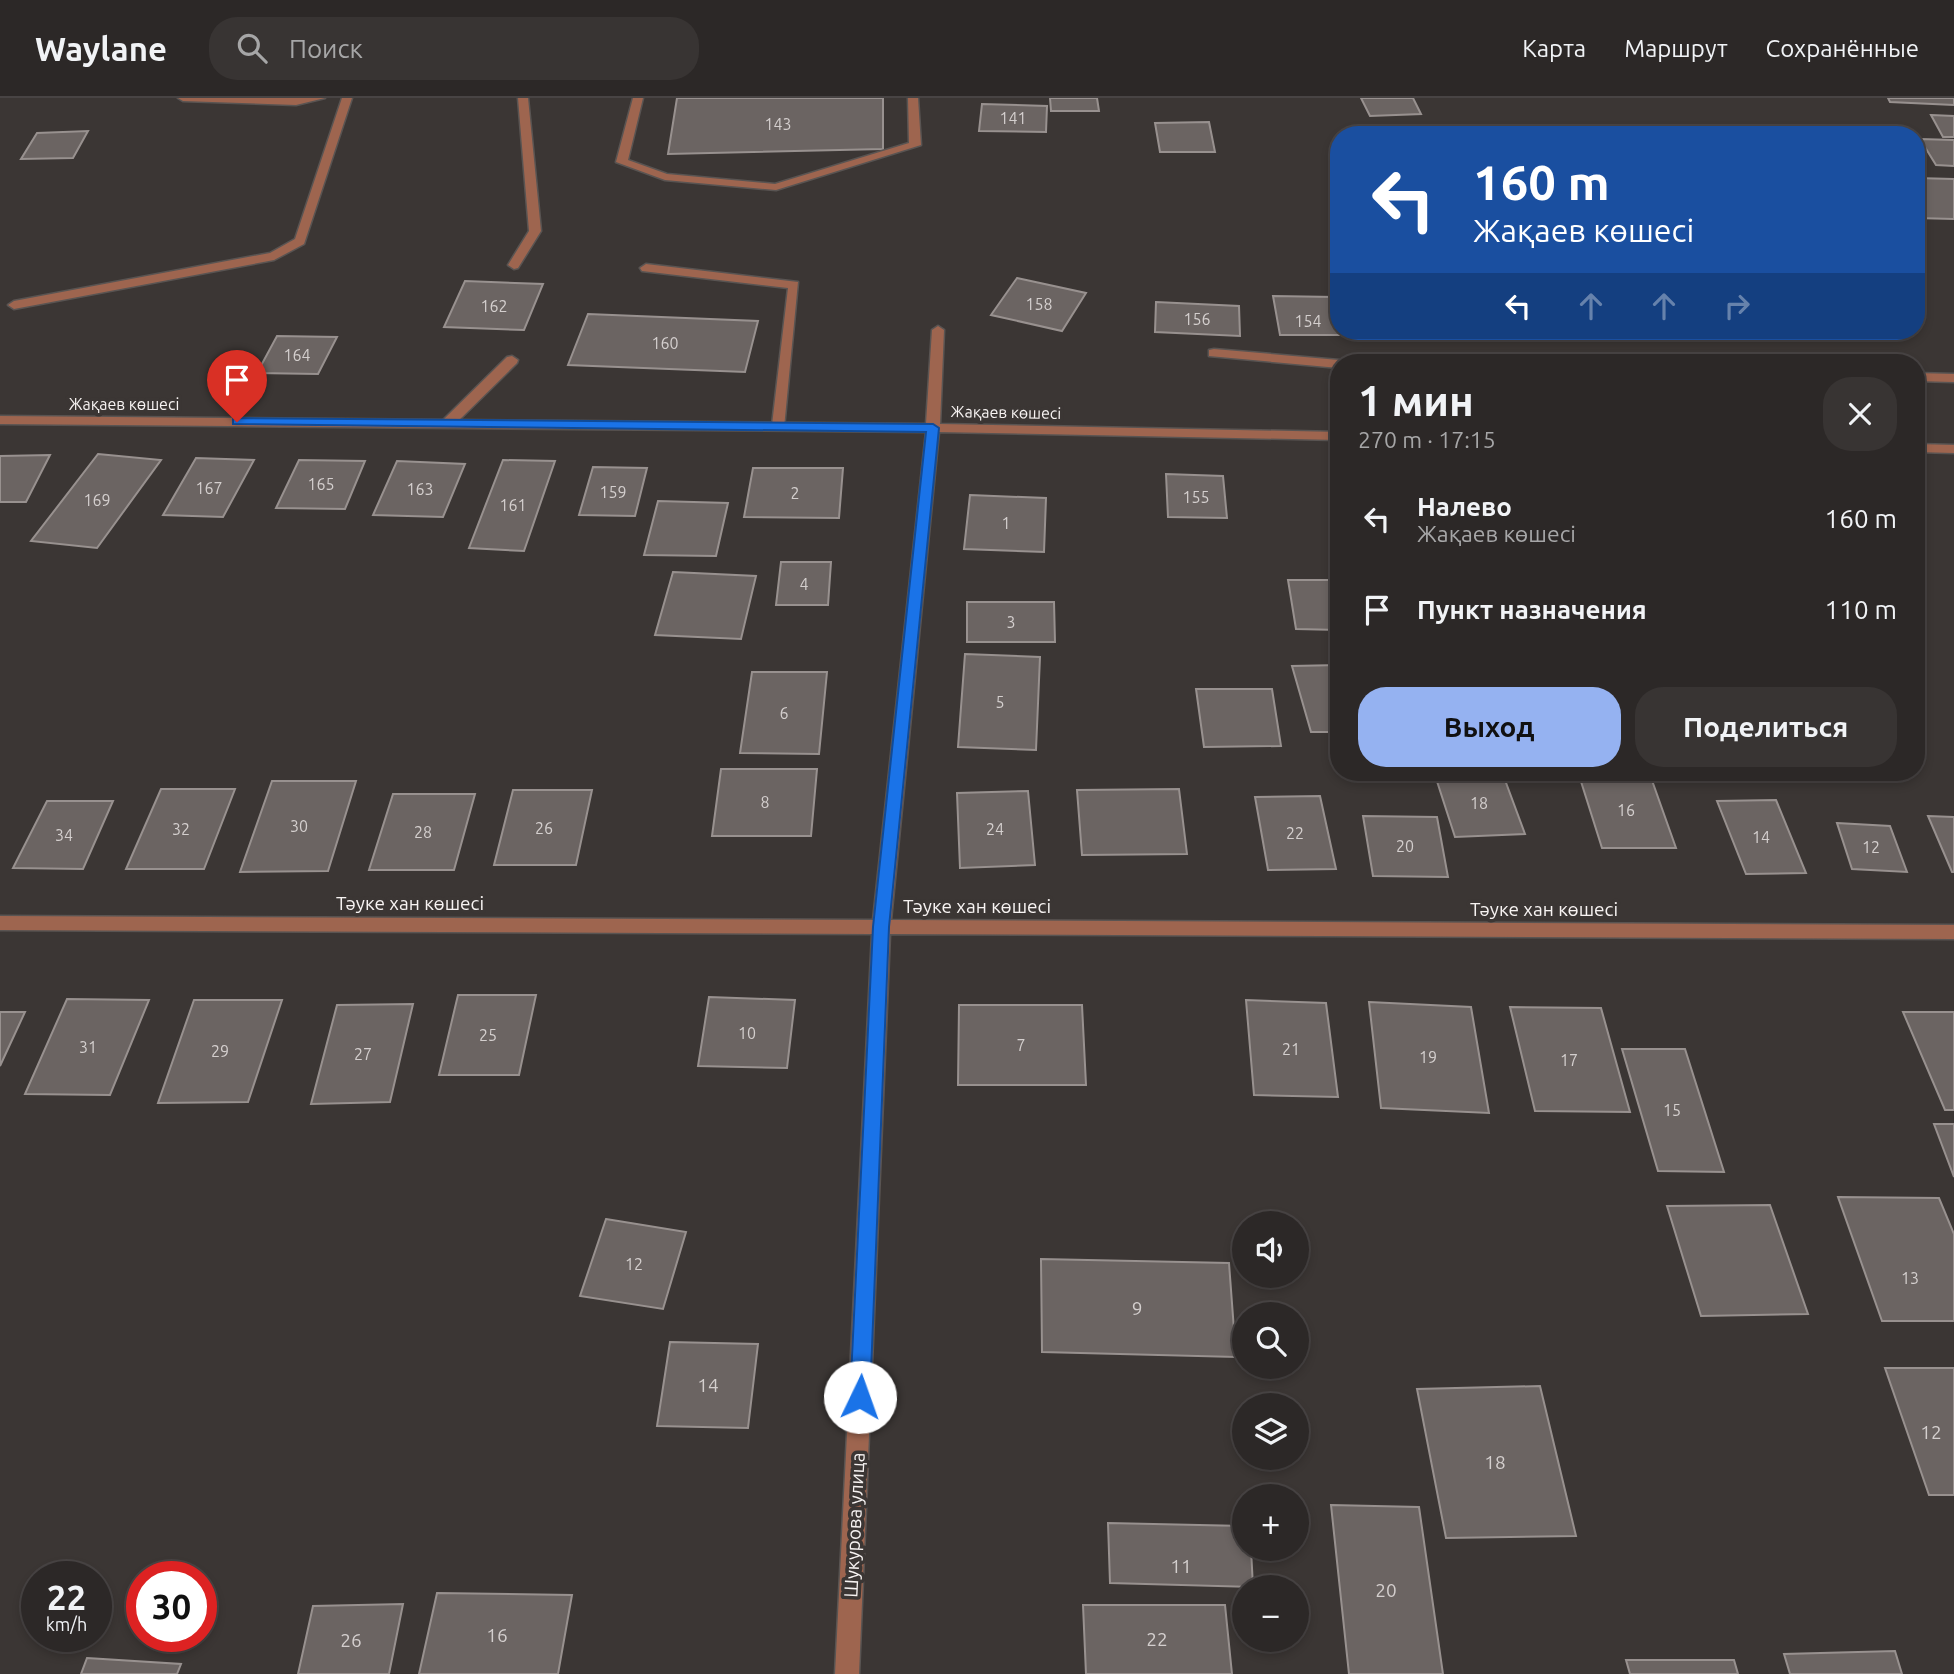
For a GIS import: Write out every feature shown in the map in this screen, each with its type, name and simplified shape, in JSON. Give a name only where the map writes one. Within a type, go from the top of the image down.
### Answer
[{"type":"street","points":[[183,98],[296,102],[320,98]]},
{"type":"street","points":[[14,305],[274,256],[300,241],[347,98]]},
{"type":"street","points":[[514,265],[534,231],[523,98]]},
{"type":"street","points":[[638,98],[622,162],[665,177],[776,187],[915,145],[913,98]]},
{"type":"street","points":[[646,268],[794,285],[779,425]]},
{"type":"street","name":"Шукурова улица","points":[[847,1674],[881,927],[933,428],[937,330]]},
{"type":"street","points":[[1214,353],[1330,363]]},
{"type":"street","points":[[448,423],[512,360]]},
{"type":"street","points":[[1925,377],[1954,378]]},
{"type":"street","name":"Жақаев көшесі","points":[[0,420],[779,425],[1330,436]]},
{"type":"street","points":[[1925,448],[1954,449]]},
{"type":"street","name":"Тәуке хан көшесі","points":[[0,923],[1954,932]]},
{"type":"building","points":[[677,98],[883,98],[883,149],[668,154]]},
{"type":"building","points":[[1050,98],[1097,98],[1099,111],[1051,111]]},
{"type":"building","points":[[1361,98],[1413,98],[1421,114],[1370,116]]},
{"type":"building","points":[[1888,98],[1954,98],[1954,105],[1890,102]]},
{"type":"building","points":[[982,104],[1047,106],[1046,132],[979,131]]},
{"type":"building","points":[[1931,115],[1954,116],[1954,137],[1943,137]]},
{"type":"building","points":[[1209,122],[1215,152],[1160,152],[1155,123]]},
{"type":"building","points":[[88,131],[73,158],[21,159],[37,133]]},
{"type":"building","points":[[1925,139],[1954,140],[1954,166],[1936,165],[1925,147]]},
{"type":"building","points":[[1925,178],[1954,179],[1954,219],[1925,218]]},
{"type":"building","points":[[1017,278],[1086,293],[1062,331],[991,315]]},
{"type":"building","points":[[465,281],[543,284],[524,330],[444,327]]},
{"type":"building","points":[[1273,296],[1330,297],[1330,335],[1280,335]]},
{"type":"building","points":[[1156,302],[1239,306],[1240,336],[1155,332]]},
{"type":"building","points":[[588,314],[758,321],[745,372],[568,365]]},
{"type":"building","points":[[277,336],[337,337],[318,374],[257,373]]},
{"type":"building","points":[[1660,340],[1723,341],[1660,341]]},
{"type":"building","points":[[98,454],[161,460],[97,548],[31,541]]},
{"type":"building","points":[[50,455],[26,502],[0,502],[0,456]]},
{"type":"building","points":[[196,458],[254,460],[223,517],[163,515]]},
{"type":"building","points":[[299,460],[365,461],[345,509],[276,508]]},
{"type":"building","points":[[503,460],[555,461],[524,551],[469,548]]},
{"type":"building","points":[[397,461],[465,464],[443,517],[373,515]]},
{"type":"building","points":[[593,467],[647,468],[635,516],[579,515]]},
{"type":"building","points":[[753,468],[843,468],[839,518],[744,517]]},
{"type":"building","points":[[1166,474],[1223,476],[1227,518],[1168,517]]},
{"type":"building","points":[[970,495],[1046,498],[1044,552],[964,549]]},
{"type":"building","points":[[658,501],[728,503],[716,556],[644,555]]},
{"type":"building","points":[[781,562],[831,562],[828,605],[776,605]]},
{"type":"building","points":[[673,572],[756,576],[741,639],[655,635]]},
{"type":"building","points":[[1288,580],[1330,580],[1330,630],[1296,629]]},
{"type":"building","points":[[967,602],[1054,602],[1055,642],[967,642]]},
{"type":"building","points":[[965,654],[1040,657],[1036,750],[958,747]]},
{"type":"building","points":[[1330,665],[1330,732],[1311,732],[1292,666]]},
{"type":"building","points":[[752,672],[827,672],[819,754],[740,753]]},
{"type":"building","points":[[1196,689],[1272,689],[1281,746],[1204,747]]},
{"type":"building","points":[[721,769],[817,769],[811,836],[712,836]]},
{"type":"building","points":[[272,781],[356,781],[328,871],[240,872]]},
{"type":"building","points":[[1437,781],[1505,781],[1525,834],[1455,837]]},
{"type":"building","points":[[1581,781],[1652,781],[1676,848],[1602,848]]},
{"type":"building","points":[[161,789],[235,789],[204,869],[126,869]]},
{"type":"building","points":[[1179,789],[1187,854],[1082,855],[1077,790]]},
{"type":"building","points":[[513,790],[592,790],[576,865],[494,865]]},
{"type":"building","points":[[1028,791],[1035,865],[960,868],[957,793]]},
{"type":"building","points":[[393,794],[475,794],[454,870],[369,870]]},
{"type":"building","points":[[1320,796],[1336,869],[1268,870],[1255,797]]},
{"type":"building","points":[[1776,800],[1806,873],[1746,874],[1717,801]]},
{"type":"building","points":[[47,801],[113,801],[83,869],[13,868]]},
{"type":"building","points":[[1363,816],[1437,817],[1448,877],[1373,876]]},
{"type":"building","points":[[1928,816],[1954,817],[1954,872],[1952,872]]},
{"type":"building","points":[[1837,823],[1890,826],[1907,872],[1852,869]]},
{"type":"building","points":[[458,995],[536,995],[519,1075],[439,1075]]},
{"type":"building","points":[[709,997],[795,1000],[787,1068],[698,1066]]},
{"type":"building","points":[[67,999],[149,1000],[110,1095],[25,1094]]},
{"type":"building","points":[[194,1000],[282,1000],[248,1102],[158,1103]]},
{"type":"building","points":[[1246,1000],[1326,1003],[1338,1097],[1254,1095]]},
{"type":"building","points":[[1369,1002],[1471,1007],[1489,1113],[1381,1108]]},
{"type":"building","points":[[413,1004],[390,1102],[311,1104],[337,1005]]},
{"type":"building","points":[[959,1005],[1082,1005],[1086,1085],[958,1085]]},
{"type":"building","points":[[1510,1007],[1601,1008],[1630,1112],[1535,1111]]},
{"type":"building","points":[[0,1012],[25,1012],[0,1066]]},
{"type":"building","points":[[1903,1012],[1954,1012],[1954,1110],[1945,1110]]},
{"type":"building","points":[[1622,1049],[1685,1049],[1724,1172],[1658,1171]]},
{"type":"building","points":[[1934,1124],[1954,1124],[1954,1177]]},
{"type":"building","points":[[1838,1197],[1939,1198],[1954,1234],[1954,1321],[1882,1321]]},
{"type":"building","points":[[1770,1205],[1808,1314],[1701,1316],[1667,1206]]},
{"type":"building","points":[[606,1219],[686,1232],[663,1309],[580,1296]]},
{"type":"building","points":[[1041,1259],[1229,1263],[1232,1357],[1042,1352]]},
{"type":"building","points":[[670,1342],[758,1344],[748,1428],[657,1426]]},
{"type":"building","points":[[1885,1368],[1954,1368],[1954,1495],[1929,1495]]},
{"type":"building","points":[[1540,1386],[1576,1536],[1446,1538],[1417,1389]]},
{"type":"building","points":[[1331,1505],[1419,1507],[1443,1674],[1349,1674]]},
{"type":"building","points":[[1108,1523],[1232,1526],[1232,1561],[1252,1561],[1252,1575],[1232,1575],[1232,1586],[1110,1583]]},
{"type":"building","points":[[437,1593],[572,1595],[558,1674],[419,1674]]},
{"type":"building","points":[[403,1604],[389,1674],[298,1674],[313,1606]]},
{"type":"building","points":[[1083,1605],[1225,1605],[1232,1674],[1086,1674]]},
{"type":"building","points":[[1895,1651],[1902,1674],[1790,1674],[1784,1654]]},
{"type":"building","points":[[87,1658],[181,1664],[177,1674],[81,1674]]},
{"type":"building","points":[[1626,1660],[1734,1660],[1738,1674],[1630,1674]]},
{"type":"route","points":[[237,422],[933,428],[881,927],[860,1397]]}]
